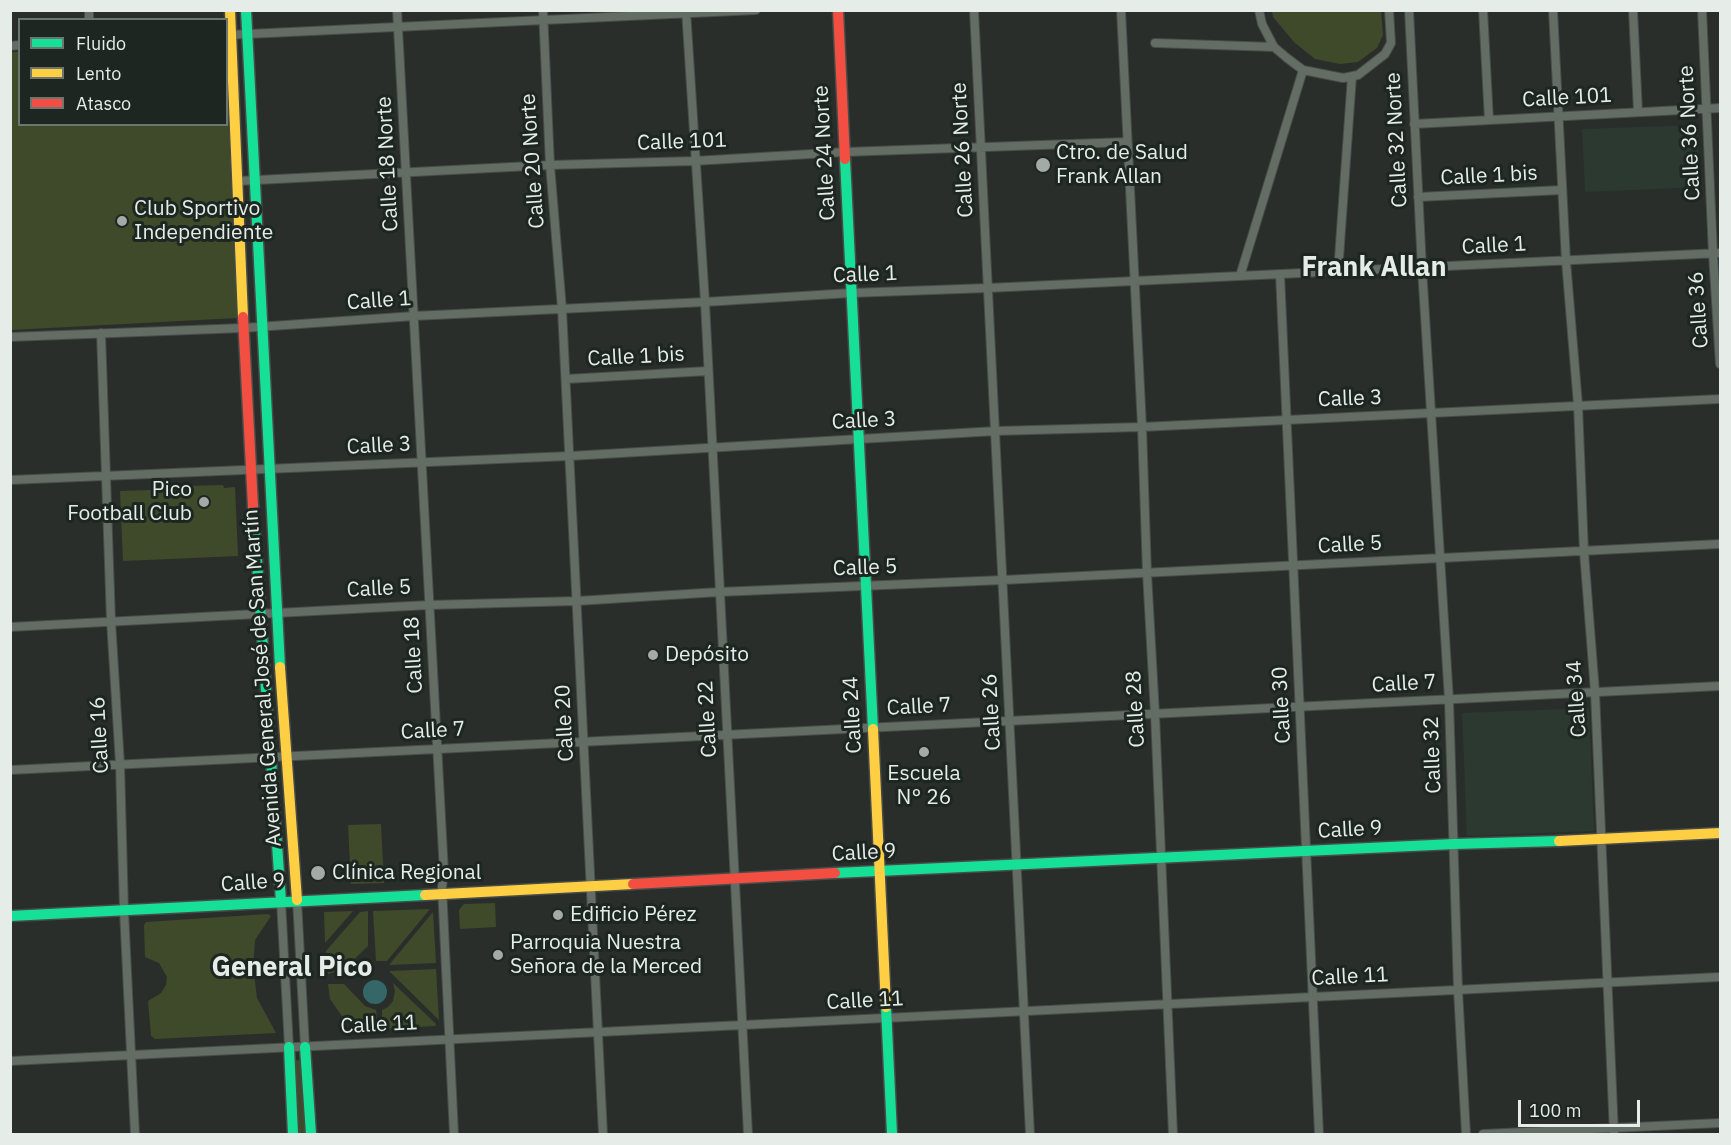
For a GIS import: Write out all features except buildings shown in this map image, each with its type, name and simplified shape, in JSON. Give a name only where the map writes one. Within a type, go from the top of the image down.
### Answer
[{"type":"main road","name":"Avenida General José de San Martín","points":[[230,10],[229,35],[238,181],[250,471],[281,901]]},
{"type":"main road","name":"Avenida General José de San Martín","points":[[246,10],[276,613],[297,900]]},
{"type":"main road","name":"Calle 24 Norte","points":[[838,10],[851,293]]},
{"type":"main road","name":"Calle 24","points":[[851,293],[892,1134]]},
{"type":"main road","name":"Calle 9","points":[[10,916],[880,871],[1720,833]]},
{"type":"main road","name":"Avenida General José de San Martín","points":[[289,1047],[292,1134]]},
{"type":"main road","name":"Avenida General José de San Martín","points":[[305,1047],[311,1134]]},
{"type":"street","name":"Calle 18 Norte","points":[[397,10],[414,316]]},
{"type":"street","name":"Calle 20 Norte","points":[[543,10],[550,165],[562,309]]},
{"type":"street","points":[[229,35],[756,10]]},
{"type":"street","name":"Calle 26 Norte","points":[[974,10],[988,288]]},
{"type":"street","name":"Calle 28","points":[[1121,10],[1173,1134]]},
{"type":"street","points":[[1259,10],[1262,24],[1274,47],[1304,70],[1319,75],[1343,78],[1358,75],[1385,54],[1391,44],[1389,10]]},
{"type":"street","name":"Calle 32 Norte","points":[[1409,10],[1422,267]]},
{"type":"street","points":[[1483,10],[1489,120]]},
{"type":"street","name":"Calle 34","points":[[1554,10],[1566,261],[1578,405],[1584,552],[1603,840],[1614,1131]]},
{"type":"street","points":[[1633,10],[1638,112]]},
{"type":"street","name":"Calle 36 Norte","points":[[1702,10],[1706,109],[1717,253]]},
{"type":"street","name":"Calle 22","points":[[686,12],[705,302],[748,1134]]},
{"type":"street","points":[[1155,43],[1274,47]]},
{"type":"street","points":[[1240,276],[1304,70]]},
{"type":"street","points":[[1338,272],[1352,76]]},
{"type":"street","name":"Calle 101","points":[[1414,124],[1720,108]]},
{"type":"street","name":"Calle 101","points":[[238,181],[845,152],[1127,142]]},
{"type":"street","name":"Calle 1 bis","points":[[1418,197],[1562,190]]},
{"type":"street","name":"Calle 1","points":[[10,337],[243,328],[414,316],[851,293],[1717,253]]},
{"type":"street","name":"Calle 36","points":[[1717,253],[1720,364]]},
{"type":"street","name":"Calle 32","points":[[1422,267],[1449,699],[1458,990],[1466,1134]]},
{"type":"street","name":"Calle 30","points":[[1280,274],[1319,1134]]},
{"type":"street","name":"Calle 26","points":[[988,288],[1030,1134]]},
{"type":"street","name":"Calle 20","points":[[562,309],[603,1134]]},
{"type":"street","name":"Calle 18","points":[[414,316],[444,872],[442,893],[454,1134]]},
{"type":"street","name":"Calle 16","points":[[101,333],[111,621],[120,764],[124,911],[135,1134]]},
{"type":"street","name":"Calle 1 bis","points":[[566,379],[708,371]]},
{"type":"street","name":"Calle 3","points":[[10,480],[570,456],[996,431],[1431,414],[1720,399]]},
{"type":"street","name":"Calle 5","points":[[10,627],[1720,544]]},
{"type":"street","name":"Calle 7","points":[[10,770],[1720,686]]},
{"type":"street","name":"Avenida General José de San Martín","points":[[297,900],[305,1047]]},
{"type":"street","name":"Avenida General José de San Martín","points":[[281,901],[289,1047]]},
{"type":"street","name":"Calle 11","points":[[10,1061],[1720,977]]},
{"type":"street","points":[[1483,1134],[1614,1131],[1720,1123]]},
{"type":"shaded area","points":[[1697,125],[1700,187],[1585,192],[1582,129]]},
{"type":"shaded area","points":[[1589,708],[1594,831],[1467,836],[1462,713]]},
{"type":"green space","points":[[1272,11],[1381,11],[1383,35],[1377,48],[1358,62],[1340,64],[1315,59],[1294,42],[1273,17]]},
{"type":"green space","name":"Club Sportivo Independiente","points":[[11,52],[18,52],[18,126],[228,126],[228,116],[237,318],[11,330]]},
{"type":"green space","points":[[223,485],[224,488],[235,487],[238,556],[123,561],[120,491]]},
{"type":"green space","points":[[381,824],[384,883],[351,884],[348,825]]},
{"type":"green space","points":[[495,903],[496,927],[460,929],[459,910],[464,904]]},
{"type":"green space","points":[[430,909],[387,961],[376,961],[373,911]]},
{"type":"green space","points":[[353,911],[325,943],[324,912]]},
{"type":"green space","points":[[368,911],[368,946],[343,970],[328,974],[326,951],[360,912]]},
{"type":"green space","points":[[433,912],[436,963],[389,965]]},
{"type":"green space","points":[[268,914],[271,916],[255,940],[253,966],[257,998],[276,1033],[155,1039],[151,1036],[148,1001],[161,993],[166,985],[167,977],[159,963],[145,957],[144,925],[146,922]]},
{"type":"green space","points":[[436,969],[439,1020],[389,971]]},
{"type":"green space","points":[[393,983],[436,1024],[435,1026],[382,1029],[382,1010],[393,1001],[395,991]]},
{"type":"green space","points":[[328,984],[344,984],[365,1006],[376,1010],[378,1029],[360,1029],[344,1019],[330,999]]},
{"type":"green space","points":[[301,1061],[306,1134],[297,1134],[294,1062]]},
{"type":"water","points":[[375,980],[384,983],[387,992],[384,1001],[375,1004],[366,1001],[363,992],[366,983]]},
{"type":"traffic: fast","points":[[246,10],[280,667]]},
{"type":"traffic: fast","points":[[845,159],[873,729]]},
{"type":"traffic: fast","points":[[253,506],[281,901]]},
{"type":"traffic: fast","points":[[835,873],[1559,841]]},
{"type":"traffic: fast","points":[[10,916],[425,895]]},
{"type":"traffic: fast","points":[[886,1007],[892,1134]]},
{"type":"traffic: fast","points":[[289,1047],[293,1134]]},
{"type":"traffic: fast","points":[[305,1047],[311,1134]]},
{"type":"traffic: slow","points":[[230,10],[243,317]]},
{"type":"traffic: slow","points":[[280,667],[297,900]]},
{"type":"traffic: slow","points":[[873,729],[886,1007]]},
{"type":"traffic: slow","points":[[1559,841],[1720,833]]},
{"type":"traffic: slow","points":[[425,895],[633,884]]},
{"type":"traffic: jam","points":[[838,10],[845,159]]},
{"type":"traffic: jam","points":[[243,317],[253,506]]},
{"type":"traffic: jam","points":[[633,884],[835,873]]},
{"type":"place","name":"Ctro. de Salud Frank Allan","points":[[1043,165]]},
{"type":"place","name":"Club Sportivo Independiente","points":[[122,221]]},
{"type":"place","name":"Pico Football Club","points":[[204,502]]},
{"type":"place","name":"Depósito","points":[[653,655]]},
{"type":"place","name":"Escuela N° 26","points":[[924,752]]},
{"type":"place","name":"Clínica Regional","points":[[318,873]]},
{"type":"place","name":"Edificio Pérez","points":[[558,915]]},
{"type":"place","name":"Parroquia Nuestra Señora de la Merced","points":[[498,955]]},
{"type":"district","name":"Frank Allan","points":[[1374,268]]},
{"type":"district","name":"General Pico","points":[[292,968]]}]
